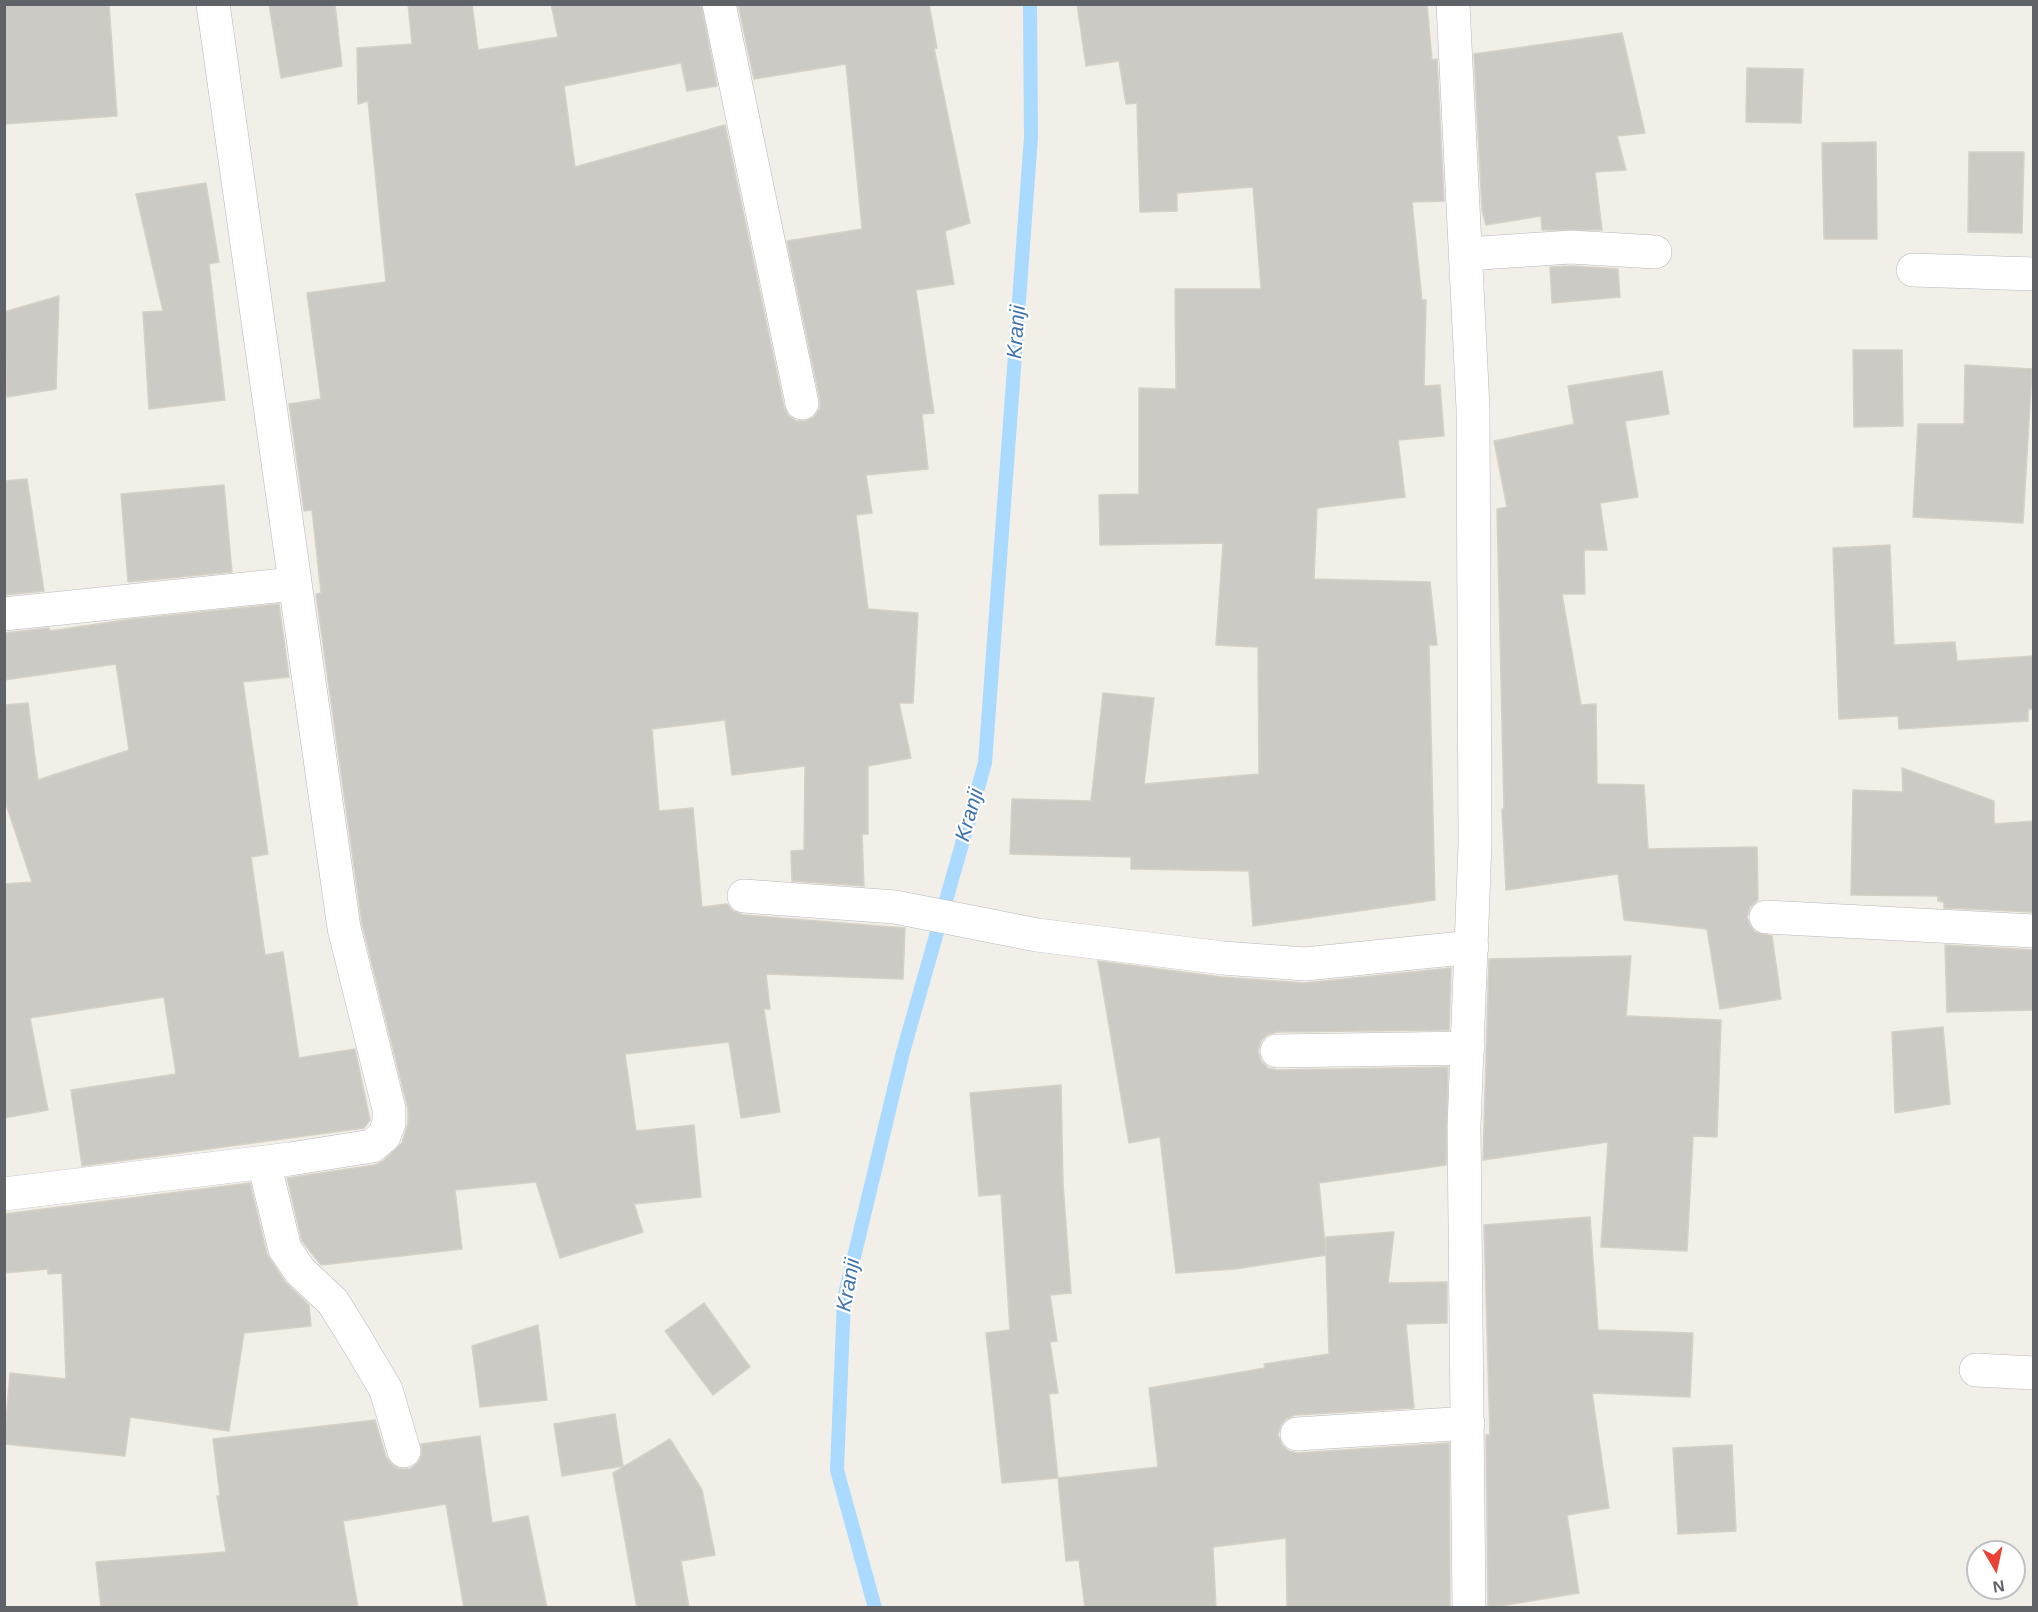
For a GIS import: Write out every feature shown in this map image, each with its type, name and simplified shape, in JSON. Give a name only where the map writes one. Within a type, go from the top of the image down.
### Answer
[{"type":"street","points":[[4,1194],[264,1162],[372,1146],[384,1136],[389,1123],[388,1109],[344,928],[213,4]]},
{"type":"street","points":[[719,4],[802,403]]},
{"type":"street","points":[[1453,4],[1473,408],[1475,844],[1464,1126],[1469,1608]]},
{"type":"street","points":[[1466,254],[1571,247],[1655,252]]},
{"type":"street","points":[[1913,270],[2034,274]]},
{"type":"street","points":[[4,614],[294,584]]},
{"type":"street","points":[[744,896],[895,907],[1037,935],[1223,958],[1305,964],[1472,947]]},
{"type":"street","points":[[1766,917],[2034,931]]},
{"type":"street","points":[[1276,1051],[1468,1048]]},
{"type":"street","points":[[264,1162],[285,1249],[300,1271],[333,1302],[370,1362],[386,1390],[404,1450]]},
{"type":"street","points":[[1976,1370],[2034,1373]]},
{"type":"street","points":[[1297,1434],[1468,1423]]},
{"type":"building","points":[[4,4],[109,4],[117,116],[4,124]]},
{"type":"building","points":[[269,4],[335,4],[342,66],[281,78]]},
{"type":"building","points":[[408,4],[472,4],[478,50],[558,37],[551,4],[701,4],[717,86],[687,91],[681,63],[564,86],[575,167],[725,125],[784,407],[788,415],[796,421],[805,421],[814,417],[820,409],[820,400],[787,241],[862,229],[846,64],[754,79],[738,4],[929,4],[937,48],[934,48],[970,223],[945,231],[954,284],[916,290],[934,413],[922,414],[928,469],[866,475],[872,513],[856,515],[868,609],[918,613],[913,703],[899,703],[911,758],[868,766],[868,834],[862,834],[864,886],[792,881],[791,851],[804,850],[805,766],[732,775],[725,720],[652,729],[659,811],[693,808],[702,907],[727,904],[733,911],[743,915],[905,928],[903,979],[766,974],[770,1009],[764,1009],[780,1112],[741,1118],[729,1042],[625,1054],[636,1131],[694,1125],[701,1197],[634,1204],[643,1232],[560,1258],[536,1182],[455,1190],[462,1249],[321,1265],[302,1241],[287,1178],[375,1165],[383,1161],[402,1143],[408,1123],[408,1109],[362,924],[316,594],[321,593],[312,510],[304,511],[289,404],[321,399],[307,293],[386,282],[368,101],[358,104],[357,48],[412,44]]},
{"type":"building","points":[[1077,4],[1427,4],[1432,60],[1437,59],[1444,201],[1412,202],[1422,300],[1426,300],[1424,386],[1440,385],[1444,436],[1398,440],[1405,497],[1317,508],[1314,579],[1430,582],[1437,645],[1429,645],[1435,900],[1253,926],[1249,871],[1131,869],[1131,857],[1010,854],[1012,799],[1091,801],[1103,693],[1154,698],[1144,784],[1259,774],[1258,647],[1216,645],[1223,543],[1100,545],[1099,495],[1139,494],[1139,388],[1176,389],[1175,289],[1261,289],[1253,187],[1177,193],[1177,211],[1140,212],[1137,103],[1126,104],[1119,61],[1086,66]]},
{"type":"building","points":[[1622,33],[1645,133],[1617,136],[1626,170],[1595,172],[1602,230],[1542,230],[1541,216],[1486,225],[1482,210],[1474,54]]},
{"type":"building","points":[[1747,68],[1803,69],[1801,123],[1746,122]]},
{"type":"building","points":[[1876,142],[1877,239],[1824,239],[1822,143]]},
{"type":"building","points":[[1969,152],[2024,152],[2022,233],[1968,232]]},
{"type":"building","points":[[206,183],[219,262],[209,264],[225,400],[149,409],[143,312],[163,311],[136,194]]},
{"type":"building","points":[[1550,267],[1618,269],[1620,297],[1552,303]]},
{"type":"building","points":[[59,296],[56,389],[7,397],[4,312]]},
{"type":"building","points":[[1853,350],[1902,350],[1903,426],[1854,427]]},
{"type":"building","points":[[1965,365],[2032,369],[2023,523],[1913,517],[1918,424],[1964,424]]},
{"type":"building","points":[[1662,371],[1669,414],[1625,421],[1638,497],[1600,503],[1607,550],[1584,550],[1585,594],[1562,594],[1581,705],[1596,704],[1597,784],[1644,785],[1648,849],[1757,847],[1758,900],[1750,907],[1747,917],[1755,932],[1772,936],[1781,999],[1720,1009],[1707,929],[1624,920],[1618,874],[1506,890],[1502,809],[1504,809],[1497,509],[1507,507],[1494,441],[1574,424],[1568,386]]},
{"type":"building","points":[[27,479],[44,591],[4,595],[4,481]]},
{"type":"building","points":[[224,485],[232,572],[128,582],[121,494]]},
{"type":"building","points":[[1890,545],[1894,645],[1955,642],[1957,661],[2034,656],[2034,709],[2028,709],[2028,721],[1899,729],[1898,716],[1839,719],[1833,548]]},
{"type":"building","points":[[279,604],[289,677],[243,682],[268,854],[251,857],[265,955],[283,952],[299,1058],[355,1049],[370,1120],[364,1128],[82,1166],[71,1090],[176,1074],[164,997],[30,1018],[48,1110],[4,1118],[4,884],[32,882],[4,798],[4,705],[28,703],[38,780],[129,750],[116,664],[4,680],[4,633],[49,628],[50,631],[125,620]]},
{"type":"building","points":[[1902,768],[1994,801],[1994,824],[2034,821],[2034,912],[1944,908],[1944,902],[1938,901],[1938,896],[1851,895],[1853,790],[1903,792]]},
{"type":"building","points":[[1945,945],[2034,950],[2034,1010],[1947,1012]]},
{"type":"building","points":[[1631,956],[1626,1016],[1721,1020],[1717,1137],[1693,1136],[1687,1251],[1601,1247],[1608,1142],[1483,1160],[1489,959]]},
{"type":"building","points":[[1098,961],[1221,977],[1304,983],[1451,968],[1449,1030],[1277,1032],[1267,1035],[1261,1041],[1258,1051],[1261,1061],[1268,1068],[1277,1070],[1448,1067],[1446,1165],[1319,1183],[1326,1254],[1326,1237],[1394,1232],[1388,1283],[1447,1282],[1447,1323],[1406,1324],[1414,1408],[1295,1415],[1286,1419],[1278,1435],[1282,1445],[1289,1451],[1298,1453],[1449,1443],[1450,1608],[1287,1608],[1286,1538],[1213,1547],[1216,1608],[1085,1608],[1079,1560],[1066,1561],[1058,1478],[1158,1467],[1149,1388],[1265,1368],[1264,1364],[1329,1354],[1326,1255],[1235,1269],[1176,1273],[1160,1137],[1129,1143]]},
{"type":"building","points":[[1943,1027],[1950,1104],[1895,1113],[1892,1032]]},
{"type":"building","points":[[1061,1085],[1063,1184],[1071,1293],[1050,1295],[1057,1341],[1050,1342],[1058,1393],[1049,1394],[1058,1478],[1002,1483],[986,1333],[1010,1330],[1001,1194],[979,1196],[970,1093]]},
{"type":"building","points":[[250,1183],[267,1254],[285,1282],[309,1305],[311,1326],[244,1333],[229,1431],[130,1417],[125,1456],[4,1444],[10,1373],[66,1379],[62,1273],[48,1274],[48,1269],[4,1273],[4,1214]]},
{"type":"building","points":[[1590,1217],[1598,1330],[1693,1333],[1690,1397],[1592,1393],[1609,1508],[1567,1515],[1579,1593],[1488,1608],[1486,1435],[1490,1435],[1484,1225]]},
{"type":"building","points":[[704,1303],[750,1367],[713,1395],[665,1331]]},
{"type":"building","points":[[538,1325],[547,1400],[480,1407],[472,1346]]},
{"type":"building","points":[[615,1414],[623,1466],[562,1476],[554,1424]]},
{"type":"building","points":[[375,1420],[386,1457],[392,1465],[400,1469],[410,1469],[418,1463],[422,1455],[421,1444],[480,1436],[492,1523],[528,1516],[547,1608],[464,1608],[446,1504],[343,1521],[358,1608],[101,1608],[96,1562],[226,1552],[217,1496],[220,1496],[213,1439]]},
{"type":"building","points":[[670,1439],[702,1490],[715,1555],[681,1561],[689,1608],[637,1608],[613,1473]]},
{"type":"building","points":[[1732,1445],[1736,1531],[1678,1534],[1673,1448]]},
{"type":"waterway","name":"Kranji","points":[[875,1608],[837,1470],[844,1299],[903,1052],[985,763],[1031,137],[1030,4]]}]
